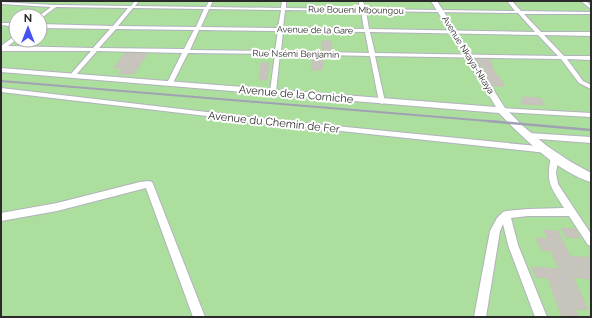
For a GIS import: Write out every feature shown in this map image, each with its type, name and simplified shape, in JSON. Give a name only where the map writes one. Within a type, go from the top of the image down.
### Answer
[{"type":"street","points":[[48,12],[62,1]]},
{"type":"street","points":[[84,6],[90,1]]},
{"type":"street","points":[[73,75],[137,1]]},
{"type":"street","points":[[170,83],[211,1]]},
{"type":"street","points":[[273,92],[284,1]]},
{"type":"street","points":[[361,1],[382,102]]},
{"type":"street","name":"Avenue Nkaya-Nkaya","points":[[434,1],[502,110],[529,136],[547,150],[591,178]]},
{"type":"street","points":[[509,1],[563,58],[581,82],[591,87]]},
{"type":"street","points":[[583,1],[591,8]]},
{"type":"street","name":"Rue Boueni Mboungou","points":[[6,3],[55,6],[208,9],[591,13]]},
{"type":"street","name":"Avenue de la Gare","points":[[48,26],[591,34]]},
{"type":"street","name":"Rue Nsémi Benjamin","points":[[1,48],[591,58]]},
{"type":"street","name":"Avenue de la Corniche","points":[[1,70],[382,102],[591,115]]},
{"type":"street","name":"Avenue du Chemin de Fer","points":[[1,90],[282,123],[547,150]]},
{"type":"street","points":[[529,136],[591,140]]},
{"type":"street","points":[[555,156],[552,173],[554,185],[591,242]]},
{"type":"street","points":[[1,217],[50,208],[149,184],[199,317]]},
{"type":"street","points":[[480,317],[496,231],[501,219],[506,215],[572,212]]},
{"type":"street","points":[[506,215],[513,245],[541,317]]},
{"type":"green space","points":[[1,1],[591,1],[591,317],[1,317]]},
{"type":"building","points":[[322,41],[331,41],[332,51],[323,50]]},
{"type":"building","points":[[125,53],[147,54],[134,74],[118,74],[123,68],[114,68]]},
{"type":"building","points":[[313,57],[323,57],[322,70],[311,70]]},
{"type":"building","points":[[476,59],[489,59],[493,65],[490,65],[505,86],[493,86]]},
{"type":"building","points":[[261,63],[269,63],[267,80],[259,80]]},
{"type":"building","points":[[522,97],[540,98],[545,105],[521,104]]},
{"type":"building","points":[[561,228],[575,229],[580,238],[566,237]]},
{"type":"building","points":[[544,230],[558,231],[570,256],[591,258],[591,279],[573,277],[588,310],[575,309],[578,316],[561,315],[548,278],[536,277],[532,267],[559,269],[551,251],[542,250],[536,238],[548,239]]},
{"type":"railway","points":[[1,81],[491,121]]},
{"type":"railway","points":[[491,121],[500,122]]},
{"type":"railway","points":[[491,121],[591,130]]}]
